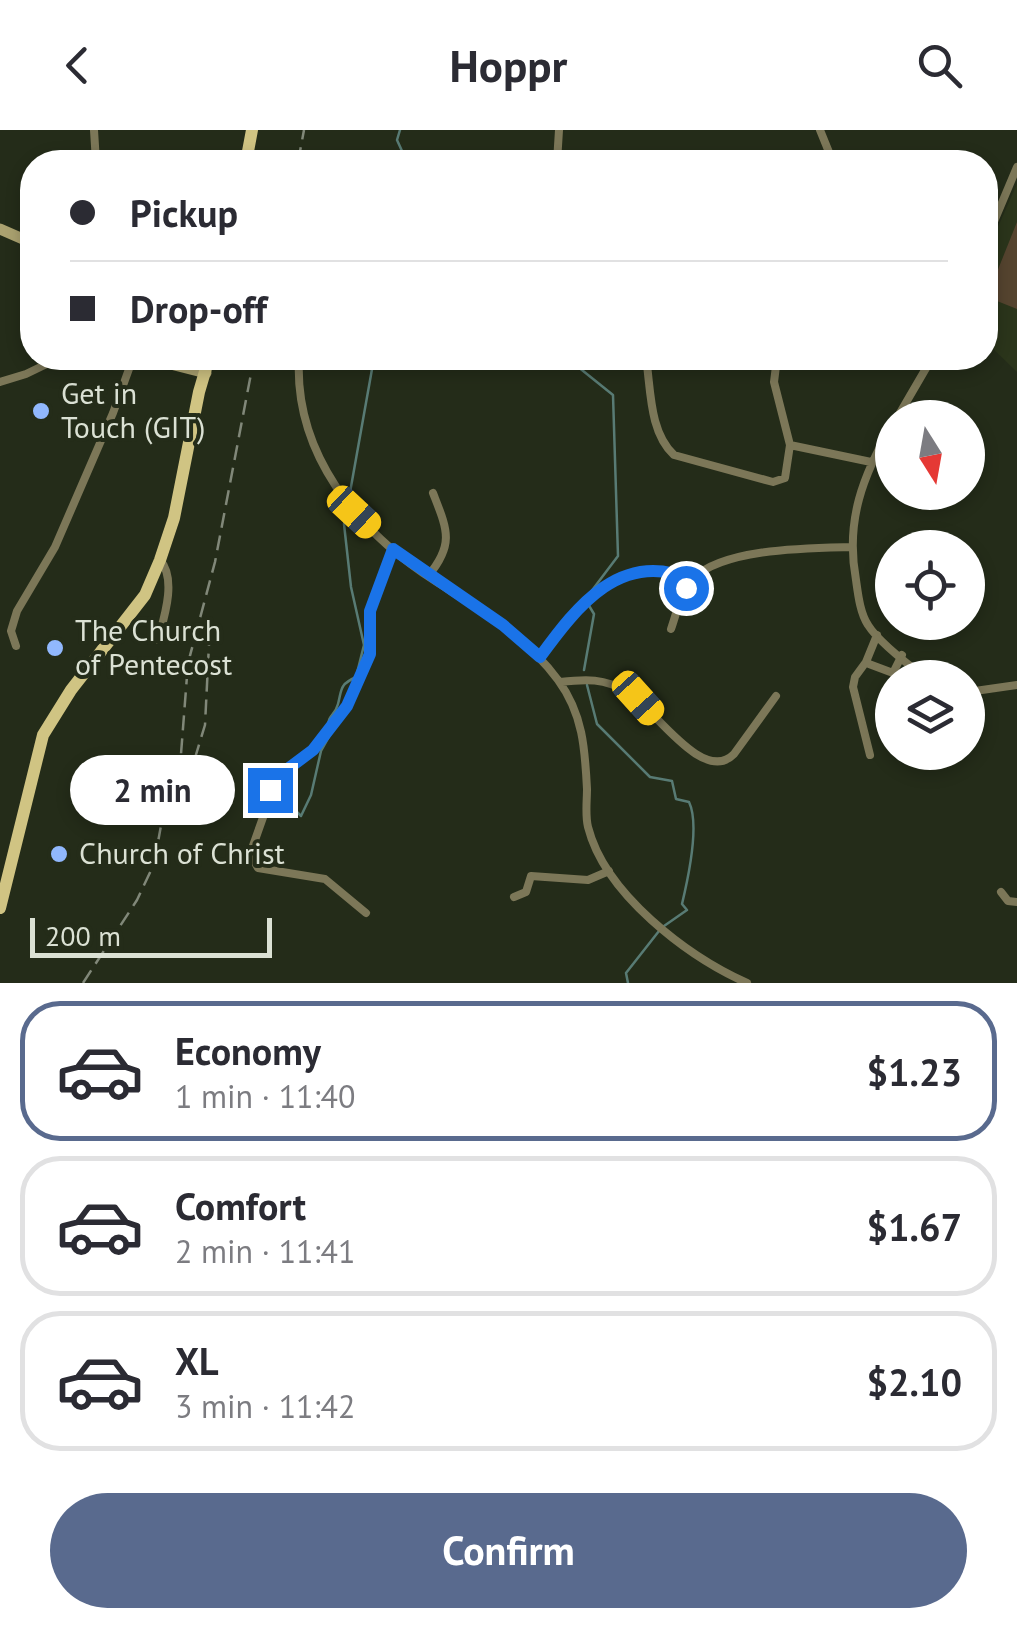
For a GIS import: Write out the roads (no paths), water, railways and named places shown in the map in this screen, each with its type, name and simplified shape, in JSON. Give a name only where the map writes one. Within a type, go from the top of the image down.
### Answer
[{"type":"main road","points":[[0,908],[43,735],[70,690],[145,595],[160,560],[174,518],[203,370]]},
{"type":"street","points":[[998,212],[1017,167]]},
{"type":"street","points":[[0,382],[34,370]]},
{"type":"street","points":[[16,646],[11,631],[18,611],[68,520],[127,370]]},
{"type":"street","points":[[299,370],[300,404],[316,454],[354,512],[428,576],[503,625],[540,657],[560,682],[582,729],[588,825],[609,870],[636,906],[659,925],[706,962],[747,983]]},
{"type":"street","points":[[648,370],[656,420],[664,445],[674,455],[773,482],[784,478],[790,445],[774,382],[775,370]]},
{"type":"street","points":[[908,400],[925,370]]},
{"type":"street","points":[[790,445],[871,462]]},
{"type":"street","points":[[875,455],[852,520],[851,547],[866,622],[875,633]]},
{"type":"street","points":[[428,576],[444,552],[447,534],[433,493]]},
{"type":"street","points":[[672,629],[692,580],[703,570],[730,558],[851,547]]},
{"type":"street","points":[[366,913],[325,879],[258,868],[250,854],[276,781],[313,750],[347,706],[370,654],[370,611],[393,549]]},
{"type":"street","points":[[158,640],[168,592],[166,567],[160,560]]},
{"type":"street","points":[[540,657],[574,612],[606,585],[638,570],[673,572],[692,580]]},
{"type":"street","points":[[870,755],[853,682],[875,640]]},
{"type":"street","points":[[883,640],[906,660]]},
{"type":"street","points":[[866,662],[889,674],[896,670],[902,656]]},
{"type":"street","points":[[560,682],[592,678],[630,693],[677,740],[716,762],[734,754],[776,696]]},
{"type":"street","points":[[985,690],[1017,686]]},
{"type":"street","points":[[514,897],[526,892],[531,876],[588,880],[609,870]]},
{"type":"street","points":[[1001,892],[1008,901],[1017,902]]},
{"type":"waterway","points":[[400,130],[397,140],[402,150]]},
{"type":"waterway","points":[[349,498],[372,370]]},
{"type":"waterway","points":[[582,370],[613,395],[618,556],[587,597]]},
{"type":"waterway","points":[[328,727],[342,688],[356,677],[364,645],[351,587],[344,524],[347,506]]},
{"type":"waterway","points":[[584,670],[594,614],[588,604]]},
{"type":"waterway","points":[[587,685],[597,724],[650,777],[672,781],[676,799],[689,802],[693,838],[682,904],[687,910],[664,926]]},
{"type":"waterway","points":[[252,792],[293,808],[301,816],[311,795],[321,751],[330,735]]},
{"type":"waterway","points":[[628,983],[626,973],[659,931]]},
{"type":"railway","points":[[300,150],[304,130]]},
{"type":"railway","points":[[83,983],[137,900],[154,864],[181,754],[188,663],[215,562],[252,370]]},
{"type":"railway","points":[[188,781],[205,725],[210,624]]},
{"type":"place","name":"Get in Touch (GIT)","points":[[41,411]]},
{"type":"place","name":"The Church of Pentecost","points":[[55,648]]},
{"type":"place","name":"Church of Christ","points":[[59,854]]}]
